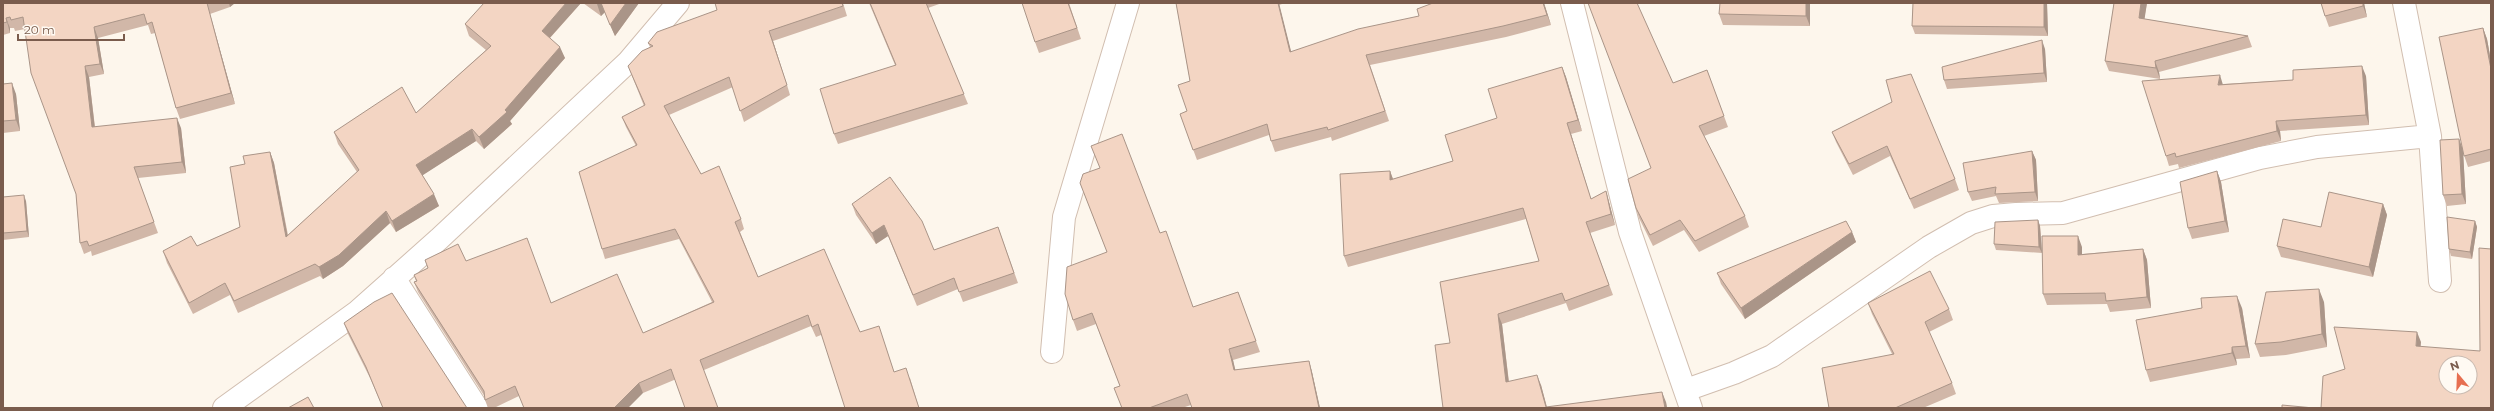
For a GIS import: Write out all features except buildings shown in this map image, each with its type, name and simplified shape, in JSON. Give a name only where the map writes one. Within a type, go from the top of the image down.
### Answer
[{"type":"street","points":[[224,408],[357,312],[628,62],[678,3]]},
{"type":"street","points":[[1052,352],[1064,217],[1128,3]]},
{"type":"street","points":[[1572,3],[1630,232],[1689,399],[1734,373],[1772,356],[1929,247],[1971,223],[1993,216],[2063,213],[2260,158],[2317,147],[2430,136]]},
{"type":"street","points":[[2404,3],[2430,136],[2440,280]]},
{"type":"street","points":[[394,278],[477,408]]}]
